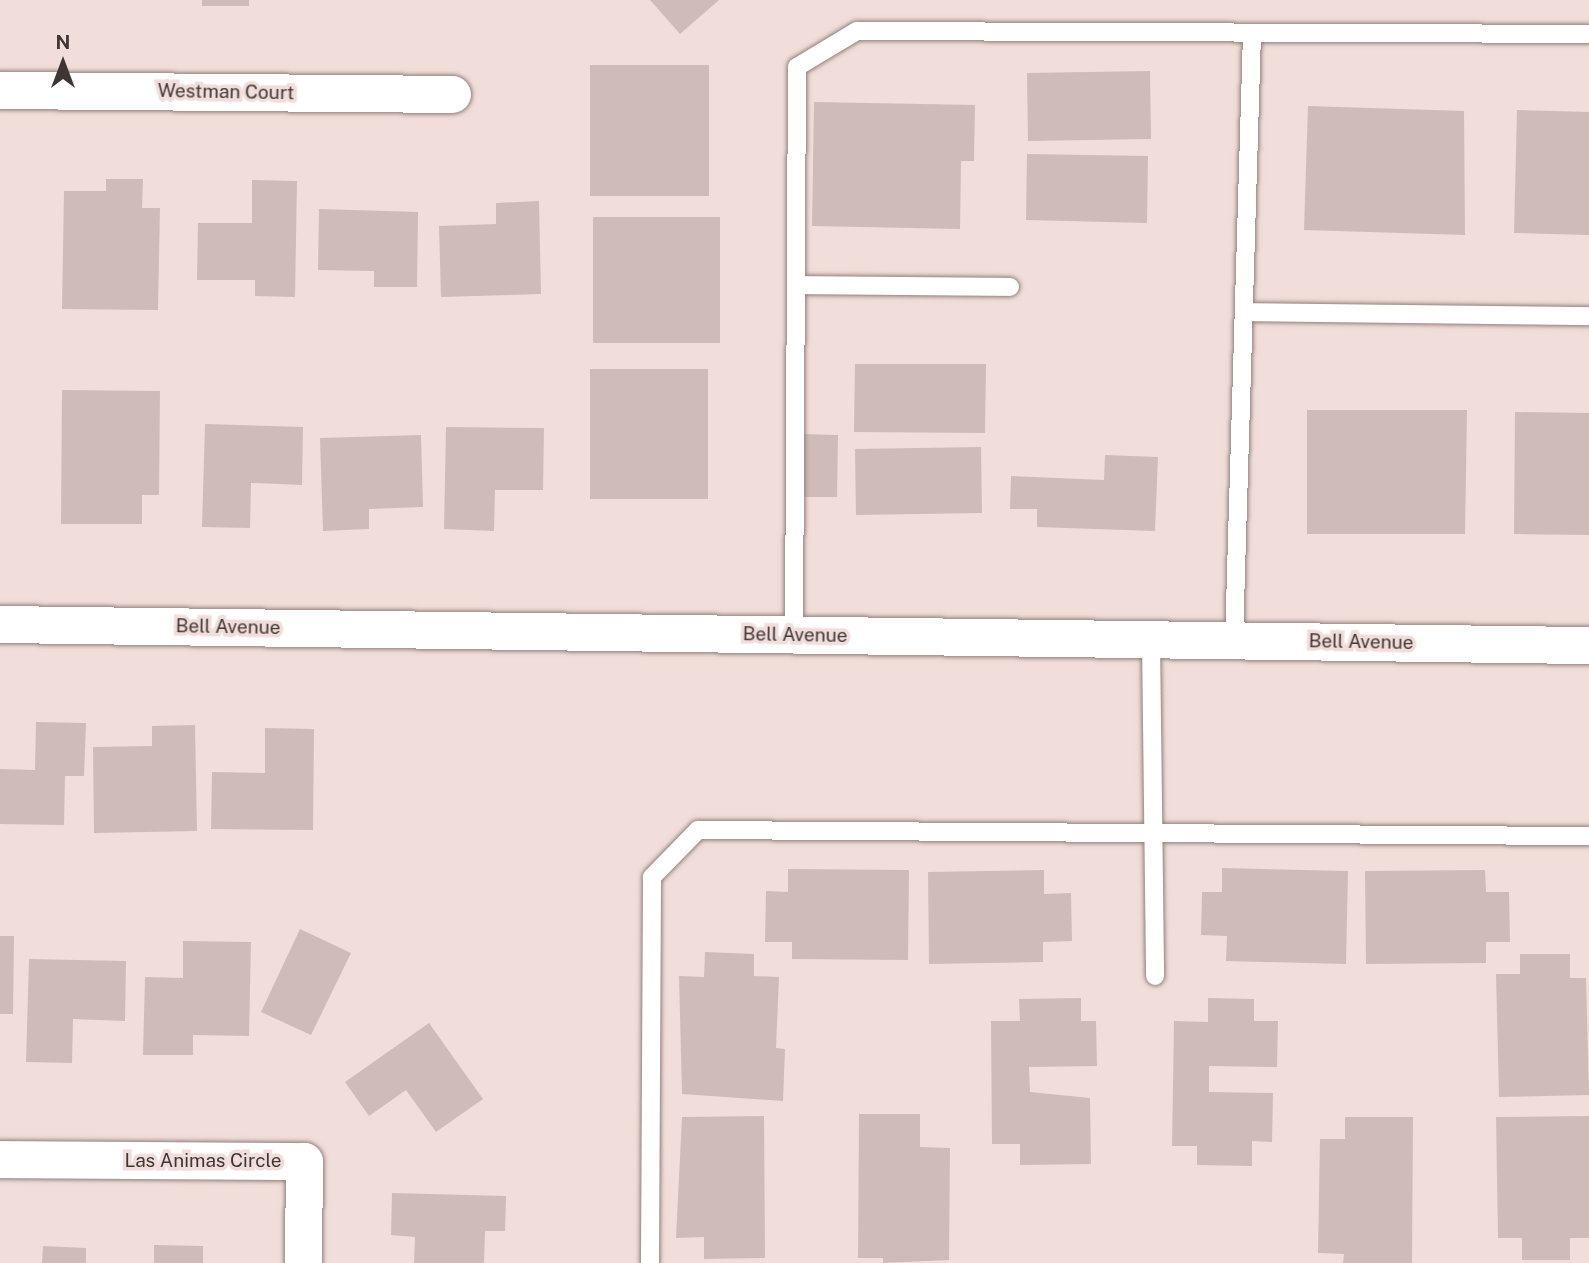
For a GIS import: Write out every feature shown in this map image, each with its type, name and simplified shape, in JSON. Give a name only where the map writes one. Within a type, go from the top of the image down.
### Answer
[{"type":"street","name":"Westman Court","points":[[0,90],[452,94]]},
{"type":"street","name":"Bell Avenue","points":[[0,624],[1589,645]]},
{"type":"street","name":"Las Animas Circle","points":[[0,1159],[304,1161],[303,1263]]},
{"type":"lane","points":[[794,635],[797,67],[857,31],[1589,34]]},
{"type":"lane","points":[[1234,640],[1252,33]]},
{"type":"lane","points":[[796,285],[1010,288]]},
{"type":"lane","points":[[1244,312],[1589,316]]},
{"type":"lane","points":[[1151,640],[1155,976]]},
{"type":"lane","points":[[650,1263],[652,877],[698,831],[1589,836]]},
{"type":"building","points":[[202,0],[249,0],[249,6],[202,6]]},
{"type":"building","points":[[650,0],[719,0],[680,34]]},
{"type":"building","points":[[590,65],[709,65],[709,196],[590,196]]},
{"type":"building","points":[[1150,71],[1151,139],[1028,141],[1027,73]]},
{"type":"building","points":[[814,102],[975,105],[974,161],[961,161],[960,229],[812,226]]},
{"type":"building","points":[[1308,106],[1464,111],[1465,235],[1304,230]]},
{"type":"building","points":[[1517,110],[1589,112],[1589,235],[1514,233]]},
{"type":"building","points":[[1027,154],[1148,156],[1147,223],[1026,220]]},
{"type":"building","points":[[106,179],[143,179],[142,208],[160,208],[158,310],[62,309],[64,191],[106,191]]},
{"type":"building","points":[[252,180],[297,181],[295,297],[255,296],[255,280],[197,280],[198,223],[252,223]]},
{"type":"building","points":[[539,201],[541,294],[441,297],[439,226],[496,224],[496,203]]},
{"type":"building","points":[[319,209],[418,212],[417,287],[374,287],[374,271],[318,270]]},
{"type":"building","points":[[593,217],[720,217],[720,343],[593,343]]},
{"type":"building","points":[[855,364],[986,364],[985,433],[854,432]]},
{"type":"building","points":[[590,369],[708,369],[708,499],[590,499]]},
{"type":"building","points":[[62,390],[160,391],[159,495],[142,495],[142,524],[61,524]]},
{"type":"building","points":[[1307,410],[1467,410],[1465,534],[1307,534]]},
{"type":"building","points":[[1515,412],[1589,413],[1589,535],[1514,534]]},
{"type":"building","points":[[205,424],[303,427],[302,485],[251,483],[250,528],[202,527]]},
{"type":"building","points":[[446,427],[544,428],[543,490],[495,490],[494,531],[444,529]]},
{"type":"building","points":[[803,434],[838,435],[837,497],[801,497]]},
{"type":"building","points":[[421,435],[423,507],[369,509],[369,529],[323,531],[320,438]]},
{"type":"building","points":[[981,447],[982,513],[856,515],[855,449]]},
{"type":"building","points":[[1105,455],[1158,457],[1155,531],[1037,527],[1037,509],[1010,509],[1011,476],[1104,480]]},
{"type":"building","points":[[36,722],[86,723],[84,776],[65,776],[64,825],[0,824],[0,769],[35,770]]},
{"type":"building","points":[[195,725],[197,831],[94,833],[93,747],[152,746],[152,726]]},
{"type":"building","points":[[265,728],[314,729],[313,830],[211,829],[212,772],[265,773]]},
{"type":"building","points":[[1222,868],[1348,871],[1346,964],[1226,961],[1227,936],[1201,935],[1202,892],[1222,892]]},
{"type":"building","points":[[788,869],[909,870],[908,960],[792,959],[792,942],[765,942],[766,891],[788,892]]},
{"type":"building","points":[[1044,870],[1044,894],[1071,893],[1072,941],[1043,942],[1043,962],[929,964],[928,872]]},
{"type":"building","points":[[1485,870],[1486,892],[1509,892],[1510,942],[1486,942],[1486,963],[1366,964],[1365,871]]},
{"type":"building","points":[[300,929],[351,953],[311,1035],[261,1012]]},
{"type":"building","points":[[0,936],[14,936],[13,1014],[0,1014]]},
{"type":"building","points":[[183,941],[251,942],[249,1036],[193,1035],[193,1055],[143,1055],[145,977],[183,978]]},
{"type":"building","points":[[705,952],[754,954],[754,976],[779,977],[776,1048],[785,1049],[783,1101],[682,1094],[679,976],[704,977]]},
{"type":"building","points":[[1520,954],[1570,954],[1570,978],[1586,978],[1589,1095],[1499,1097],[1496,974],[1520,974]]},
{"type":"building","points":[[29,959],[126,961],[125,1021],[73,1019],[72,1063],[26,1062]]},
{"type":"building","points":[[1081,998],[1081,1021],[1096,1021],[1097,1066],[1029,1067],[1030,1092],[1090,1098],[1091,1164],[1020,1165],[1020,1144],[992,1144],[991,1021],[1020,1021],[1019,999]]},
{"type":"building","points":[[1208,998],[1254,999],[1254,1021],[1278,1021],[1277,1067],[1209,1066],[1209,1092],[1273,1093],[1272,1142],[1252,1141],[1252,1166],[1197,1165],[1197,1146],[1172,1146],[1174,1021],[1208,1022]]},
{"type":"building","points":[[429,1023],[483,1099],[436,1132],[406,1090],[369,1116],[345,1082]]},
{"type":"building","points":[[859,1114],[920,1114],[920,1147],[950,1148],[949,1260],[883,1263],[883,1258],[858,1258]]},
{"type":"building","points":[[764,1116],[765,1258],[704,1259],[704,1237],[676,1238],[682,1117]]},
{"type":"building","points":[[1589,1116],[1589,1238],[1570,1238],[1570,1260],[1522,1260],[1522,1238],[1498,1238],[1496,1117]]},
{"type":"building","points":[[1345,1117],[1413,1117],[1412,1263],[1343,1263],[1344,1254],[1318,1253],[1320,1139],[1345,1139]]},
{"type":"building","points":[[392,1193],[506,1196],[505,1231],[485,1231],[484,1263],[414,1263],[415,1237],[391,1235]]},
{"type":"building","points":[[154,1245],[203,1246],[203,1263],[154,1263]]},
{"type":"building","points":[[43,1246],[86,1248],[86,1263],[42,1263]]}]
